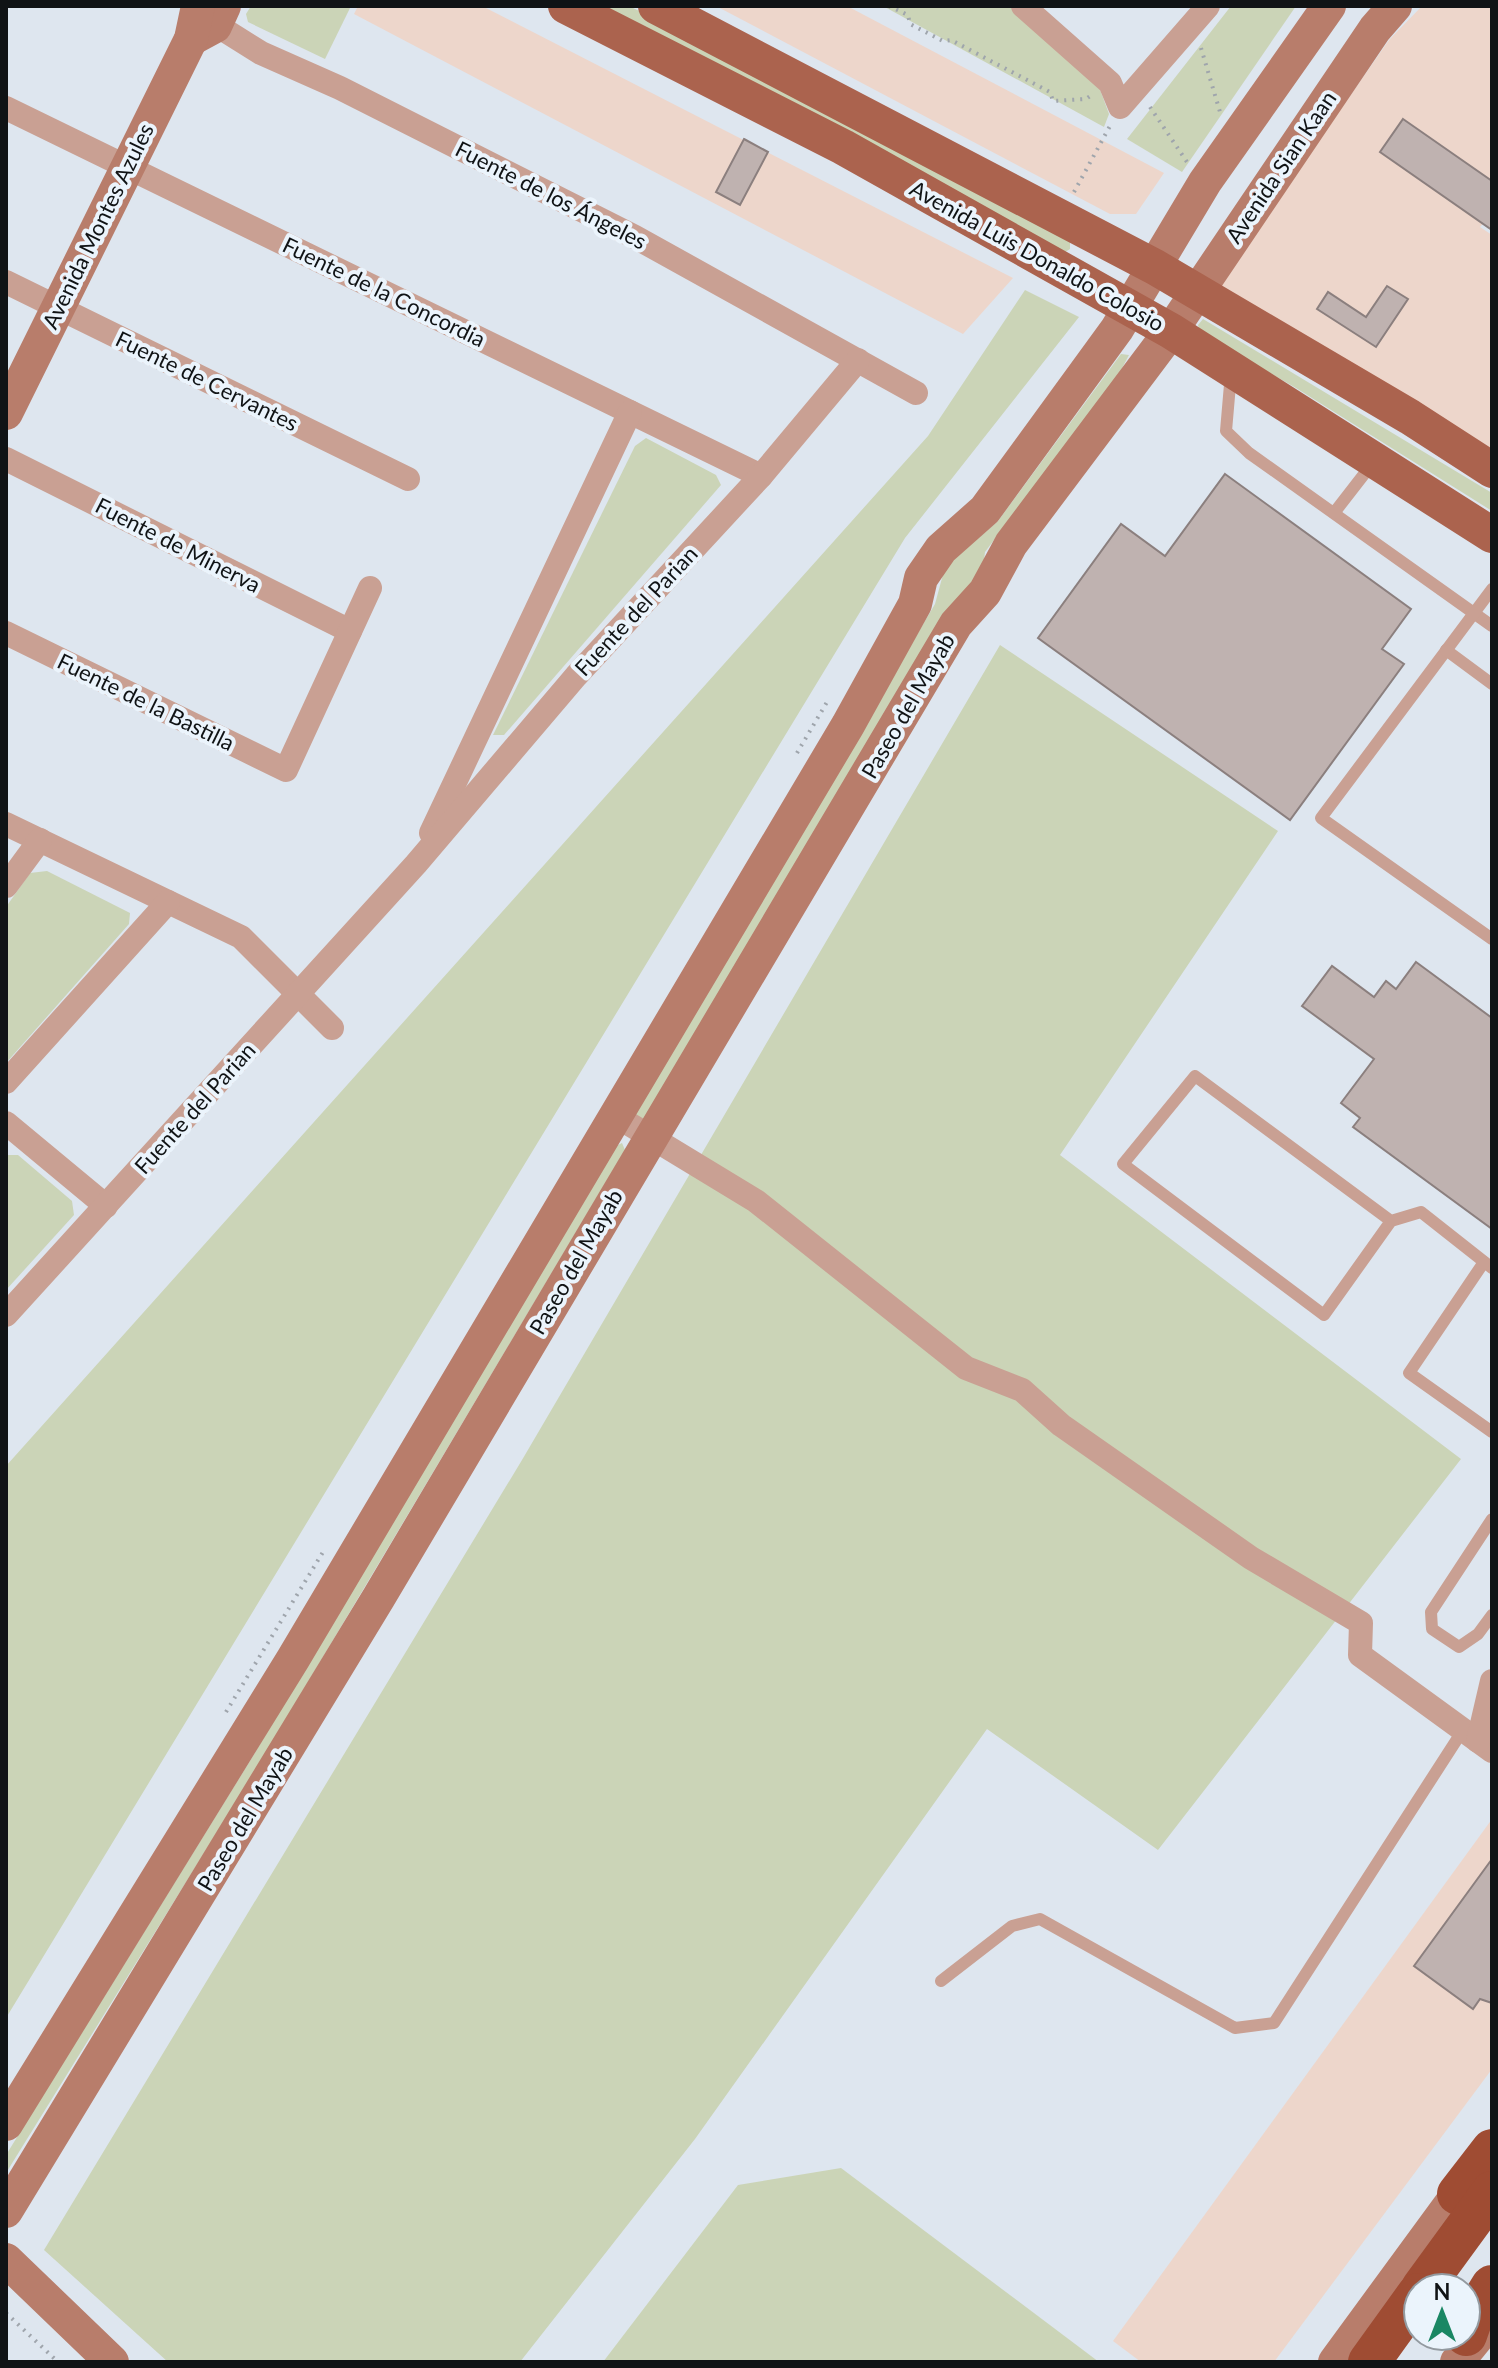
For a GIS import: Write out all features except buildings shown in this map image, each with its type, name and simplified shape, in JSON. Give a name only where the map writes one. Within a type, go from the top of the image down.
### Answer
[{"type":"highway","points":[[1431,2272],[1475,2193],[1492,2148]]},
{"type":"highway","points":[[1470,2272],[1492,2242]]},
{"type":"highway","points":[[1369,2362],[1402,2316]]},
{"type":"main road","name":"Avenida Luis Donaldo Colosio","points":[[568,6],[843,147],[1130,311],[1171,331],[1492,535]]},
{"type":"main road","name":"Avenida Luis Donaldo Colosio","points":[[656,6],[1155,267],[1410,417],[1492,470]]},
{"type":"main road","points":[[1130,311],[1205,182],[1329,6]]},
{"type":"main road","name":"Avenida Sian Kaan","points":[[1171,331],[1375,29],[1395,6]]},
{"type":"main road","name":"Avenida Montes Azules","points":[[6,413],[201,16]]},
{"type":"main road","points":[[1236,138],[1281,167]]},
{"type":"main road","name":"Paseo del Mayab","points":[[6,2124],[293,1659],[848,725],[915,604],[921,578],[941,549],[985,510],[1130,311]]},
{"type":"main road","name":"Paseo del Mayab","points":[[6,2211],[379,1597],[956,624],[985,592],[1011,544],[1171,331]]},
{"type":"main road","points":[[1335,2362],[1475,2193]]},
{"type":"main road","points":[[6,2260],[112,2362]]},
{"type":"main road","points":[[6,2292],[78,2362]]},
{"type":"main road","points":[[1457,2362],[1492,2319]]},
{"type":"street","points":[[1023,6],[1110,83],[1120,107],[1202,14]]},
{"type":"street","name":"Fuente de los Ángeles","points":[[201,16],[261,53],[340,88],[635,237],[916,393]]},
{"type":"street","name":"Fuente de la Concordia","points":[[6,108],[761,476]]},
{"type":"street","name":"Fuente de Cervantes","points":[[6,282],[408,479]]},
{"type":"street","name":"Fuente del Parian","points":[[6,1315],[416,864],[576,676],[761,476],[858,360]]},
{"type":"street","name":"Fuente del Parian","points":[[416,864],[630,412]]},
{"type":"street","name":"Fuente de Minerva","points":[[6,459],[350,631]]},
{"type":"street","points":[[350,631],[370,588]]},
{"type":"street","name":"Fuente de la Bastilla","points":[[6,633],[286,770],[350,631]]},
{"type":"street","points":[[6,824],[241,937],[332,1028]]},
{"type":"street","points":[[6,886],[40,840]]},
{"type":"street","points":[[6,1082],[168,902]]},
{"type":"street","points":[[616,1116],[756,1201],[966,1368],[1022,1390],[1061,1425],[1251,1558],[1361,1623],[1360,1655],[1481,1739],[1492,1681]]},
{"type":"street","points":[[7,1127],[106,1206]]},
{"type":"lane","points":[[1231,370],[1226,431],[1249,453],[1492,626]]},
{"type":"lane","points":[[1334,513],[1376,459]]},
{"type":"lane","points":[[1492,589],[1321,818],[1492,939]]},
{"type":"lane","points":[[1446,650],[1492,684]]},
{"type":"lane","points":[[1391,1221],[1195,1076],[1123,1164],[1324,1315],[1391,1221],[1421,1212],[1488,1265],[1409,1373],[1492,1432]]},
{"type":"lane","points":[[1492,1519],[1431,1612],[1432,1629],[1459,1647],[1478,1634],[1492,1615]]},
{"type":"lane","points":[[941,1981],[1012,1926],[1040,1919],[1235,2028],[1274,2023],[1481,1739]]},
{"type":"path","points":[[889,6],[908,15],[910,24],[943,41],[951,40],[1050,92],[1053,101],[1086,99],[1110,83]]},
{"type":"path","points":[[1202,14],[1221,115],[1236,138]]},
{"type":"path","points":[[1139,87],[1186,160],[1205,182]]},
{"type":"path","points":[[1060,219],[1120,107]]},
{"type":"path","points":[[6,2313],[58,2362]]},
{"type":"shaded area","points":[[358,6],[482,6],[1013,278],[963,334],[354,14]]},
{"type":"shaded area","points":[[716,6],[847,6],[1164,173],[1136,214],[1110,214]]},
{"type":"shaded area","points":[[1422,6],[1492,6],[1492,214],[1480,227],[1492,235],[1492,452],[1219,284],[1389,40]]},
{"type":"shaded area","points":[[1492,1819],[1492,2069],[1274,2362],[1141,2362],[1113,2341]]},
{"type":"green space","points":[[251,6],[351,6],[325,59],[248,22],[246,14]]},
{"type":"green space","points":[[595,6],[629,6],[701,41],[1070,240],[1070,249],[1062,254]]},
{"type":"green space","points":[[883,6],[1016,6],[1095,76],[1109,114],[1104,127]]},
{"type":"green space","points":[[1231,6],[1296,6],[1182,172],[1127,139]]},
{"type":"green space","points":[[1025,290],[1079,317],[905,538],[6,2018],[6,1466],[928,436]]},
{"type":"green space","points":[[1203,319],[1492,493],[1492,511],[1296,388],[1200,333],[1198,325]]},
{"type":"green space","points":[[1121,354],[1129,355],[1120,372],[985,552],[983,568],[645,1119],[636,1119],[634,1114],[935,604],[945,567],[998,521]]},
{"type":"green space","points":[[646,438],[716,475],[721,485],[504,735],[493,735],[635,446]]},
{"type":"green space","points":[[1000,645],[1278,831],[1060,1155],[1461,1459],[1158,1850],[987,1729],[695,2139],[520,2362],[168,2362],[44,2250],[522,1460]]},
{"type":"green space","points":[[47,871],[130,913],[129,924],[6,1063],[6,907],[30,873]]},
{"type":"green space","points":[[622,1143],[625,1150],[261,1761],[6,2173],[6,2155],[253,1756],[616,1146]]},
{"type":"green space","points":[[6,1155],[18,1155],[72,1201],[74,1215],[6,1290]]},
{"type":"green space","points":[[841,2168],[1099,2362],[603,2362],[738,2185]]}]
